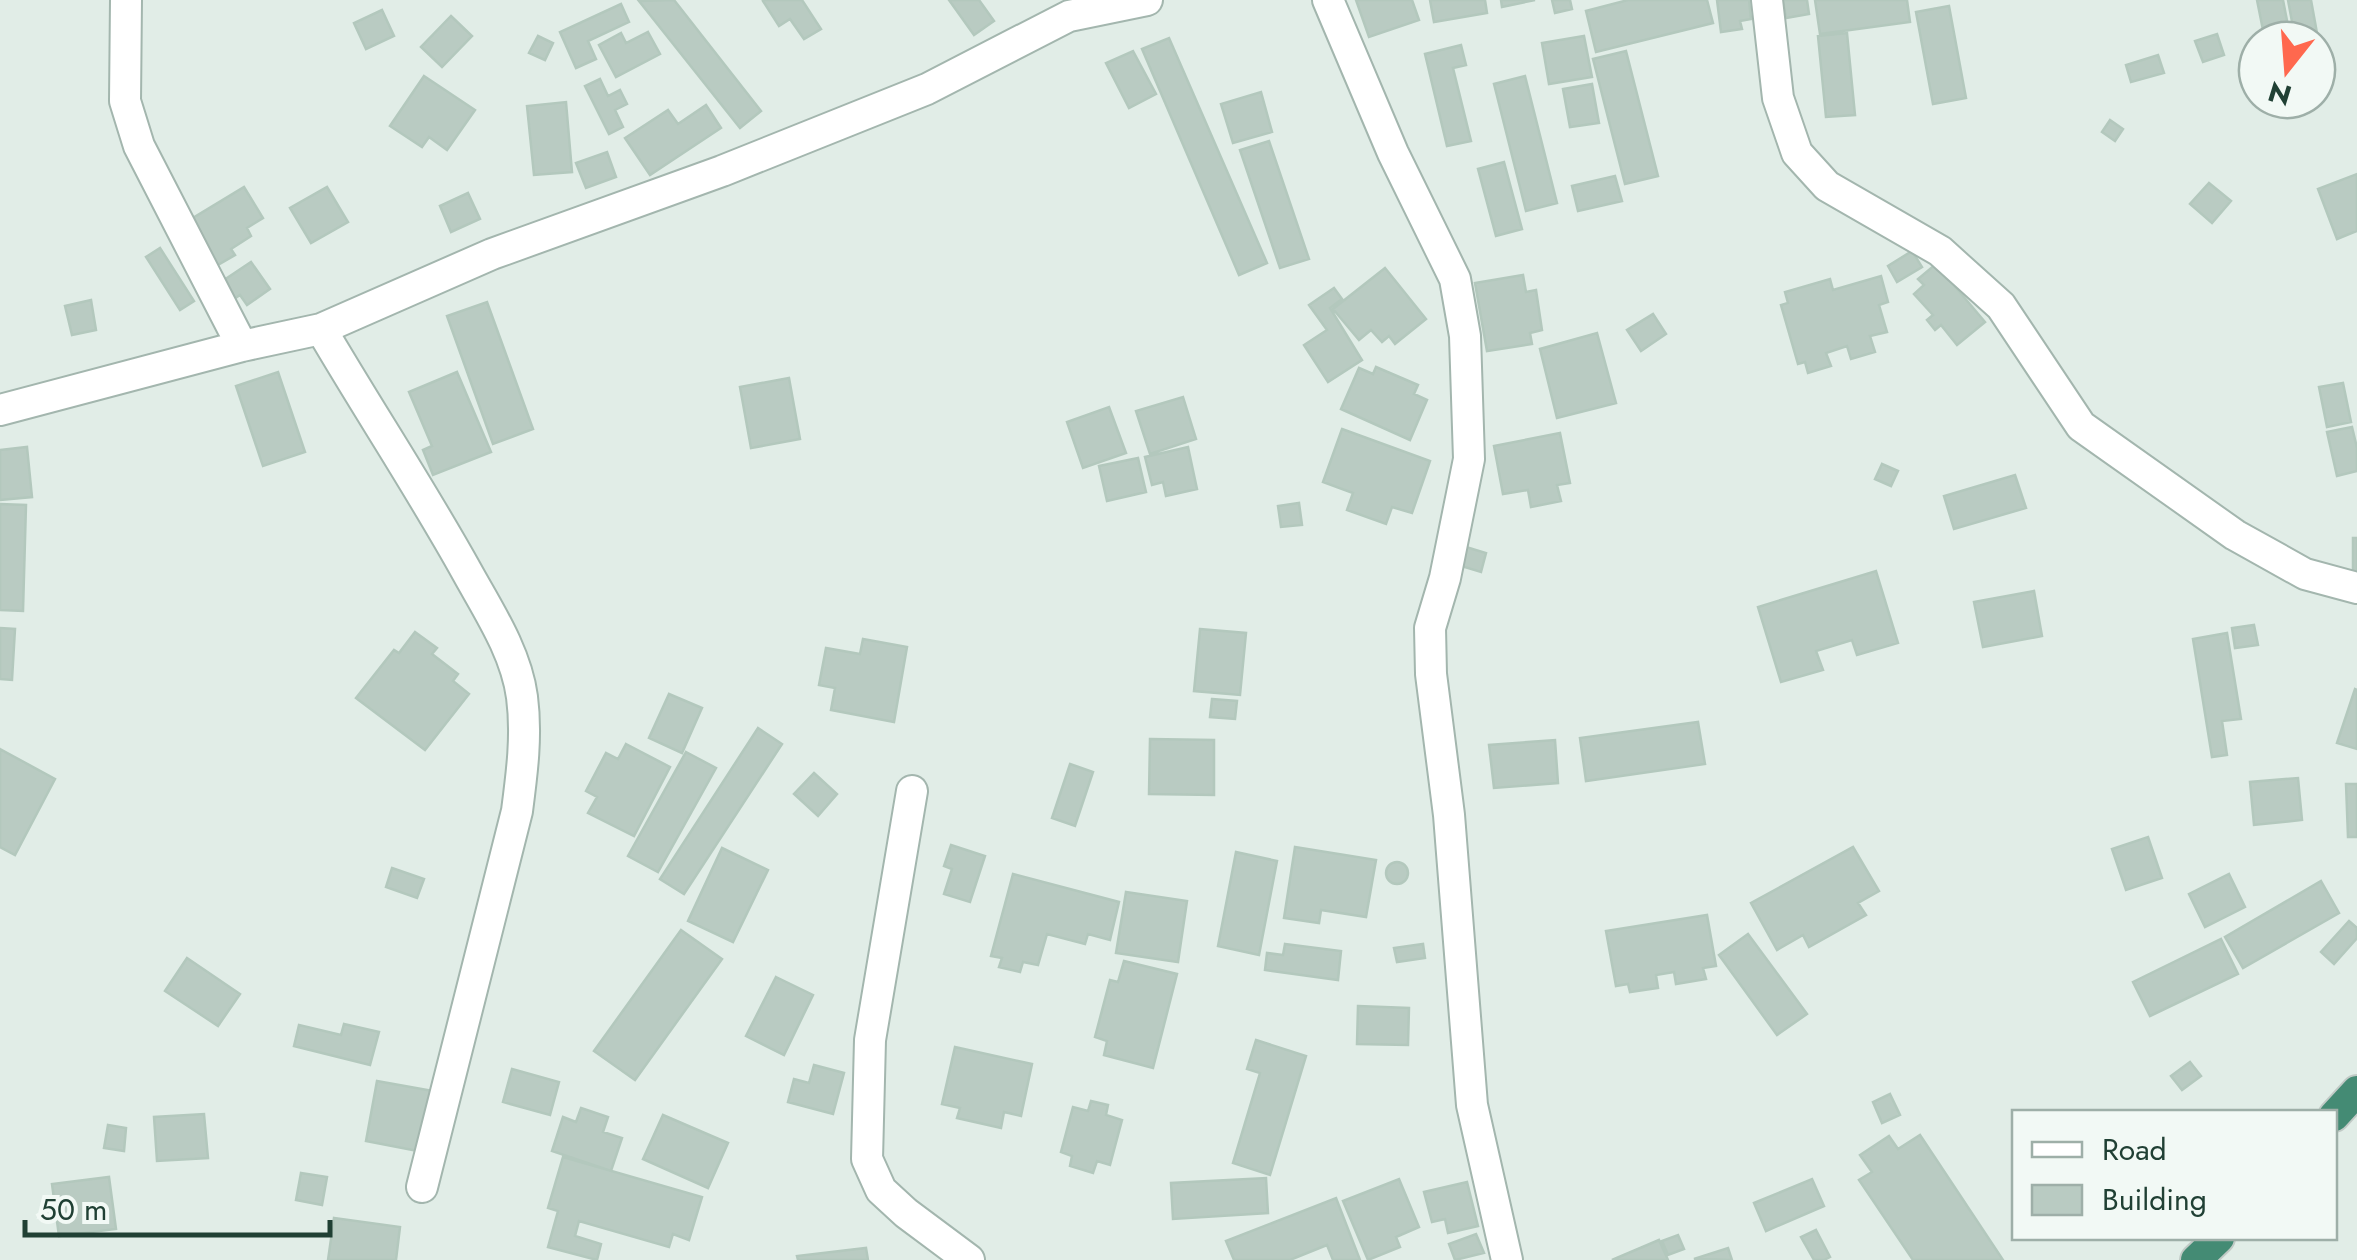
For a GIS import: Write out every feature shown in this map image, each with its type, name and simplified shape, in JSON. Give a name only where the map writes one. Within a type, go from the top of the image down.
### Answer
[{"type":"highway","points":[[2337,1113],[2357,1091]]},
{"type":"highway","points":[[2196,1260],[2217,1240]]},
{"type":"street","points":[[126,0],[125,101],[140,146],[242,346]]},
{"type":"street","points":[[0,410],[242,346],[321,330],[492,254],[722,172],[927,89],[1064,8],[1147,0]]},
{"type":"street","points":[[1328,0],[1393,153],[1455,279],[1465,336],[1469,459],[1449,561],[1430,628],[1431,674],[1452,851],[1472,1105],[1507,1260]]},
{"type":"street","points":[[1767,0],[1778,98],[1797,153],[1827,186],[1940,251],[2001,306],[2081,426],[2235,535],[2306,574],[2357,588]]},
{"type":"street","points":[[321,330],[437,518],[500,632],[522,694],[524,761],[517,811],[422,1187]]},
{"type":"street","points":[[912,791],[870,1040],[867,1159],[881,1190],[969,1260]]},
{"type":"building","points":[[674,0],[761,111],[740,128],[639,1]]},
{"type":"building","points":[[765,0],[802,0],[821,29],[804,39],[790,19],[779,26]]},
{"type":"building","points":[[949,0],[979,0],[994,21],[974,35]]},
{"type":"building","points":[[1356,0],[1412,0],[1419,20],[1369,37]]},
{"type":"building","points":[[1430,0],[1485,0],[1487,13],[1434,22]]},
{"type":"building","points":[[1501,0],[1535,0],[1502,7]]},
{"type":"building","points":[[1552,0],[1570,0],[1572,9],[1555,13]]},
{"type":"building","points":[[1628,0],[1707,0],[1713,23],[1596,52],[1586,11]]},
{"type":"building","points":[[1717,0],[1749,0],[1751,19],[1740,21],[1742,29],[1721,32]]},
{"type":"building","points":[[1783,0],[1807,0],[1809,14],[1786,18]]},
{"type":"building","points":[[1815,0],[1907,0],[1910,22],[1820,34]]},
{"type":"building","points":[[2257,0],[2283,0],[2287,20],[2261,20]]},
{"type":"building","points":[[2288,0],[2311,0],[2315,20],[2292,20]]},
{"type":"building","points":[[621,4],[629,22],[588,41],[596,59],[576,68],[560,32]]},
{"type":"building","points":[[1949,6],[1966,98],[1933,104],[1916,12]]},
{"type":"building","points":[[382,10],[394,36],[366,49],[354,23]]},
{"type":"building","points":[[451,16],[472,36],[442,67],[421,47]]},
{"type":"building","points":[[648,32],[660,54],[616,77],[599,45],[621,33],[626,43]]},
{"type":"building","points":[[1847,33],[1855,115],[1826,117],[1818,36]]},
{"type":"building","points":[[2217,34],[2224,55],[2203,62],[2195,41]]},
{"type":"building","points":[[538,36],[553,43],[545,60],[529,53]]},
{"type":"building","points":[[1584,36],[1592,77],[1549,84],[1542,43]]},
{"type":"building","points":[[1169,38],[1267,263],[1239,275],[1142,49]]},
{"type":"building","points":[[1461,45],[1466,65],[1453,68],[1471,141],[1447,146],[1425,54]]},
{"type":"building","points":[[1133,51],[1156,94],[1129,108],[1106,63]]},
{"type":"building","points":[[1626,51],[1658,176],[1625,184],[1593,59]]},
{"type":"building","points":[[2158,55],[2164,73],[2131,82],[2126,65]]},
{"type":"building","points":[[424,76],[475,110],[447,150],[429,137],[422,147],[390,126]]},
{"type":"building","points":[[1525,76],[1557,203],[1526,211],[1494,84]]},
{"type":"building","points":[[600,79],[608,96],[620,90],[627,104],[615,110],[623,127],[609,134],[585,86]]},
{"type":"building","points":[[1592,84],[1599,123],[1570,127],[1563,89]]},
{"type":"building","points":[[1261,92],[1272,132],[1233,143],[1221,104]]},
{"type":"building","points":[[566,102],[572,172],[534,175],[527,106]]},
{"type":"building","points":[[706,105],[721,128],[650,175],[625,138],[668,110],[678,124]]},
{"type":"building","points":[[2110,120],[2123,129],[2115,141],[2102,132]]},
{"type":"building","points":[[1269,141],[1309,259],[1280,268],[1240,150]]},
{"type":"building","points":[[607,152],[616,177],[586,188],[576,163]]},
{"type":"building","points":[[1504,162],[1522,229],[1496,236],[1478,169]]},
{"type":"building","points":[[2357,174],[2357,231],[2337,239],[2318,189]]},
{"type":"building","points":[[1615,176],[1622,201],[1578,211],[1572,186]]},
{"type":"building","points":[[2209,183],[2231,201],[2212,223],[2190,204]]},
{"type":"building","points":[[244,187],[263,218],[247,228],[251,236],[231,249],[235,255],[216,266],[188,221]]},
{"type":"building","points":[[327,187],[348,222],[311,243],[290,208]]},
{"type":"building","points":[[468,193],[480,219],[451,232],[440,206]]},
{"type":"building","points":[[160,248],[194,301],[180,310],[146,257]]},
{"type":"building","points":[[1912,251],[1922,267],[1897,282],[1888,266]]},
{"type":"building","points":[[251,262],[270,289],[247,305],[240,295],[231,301],[218,284]]},
{"type":"building","points":[[1936,264],[1985,322],[1957,345],[1941,325],[1935,330],[1927,320],[1933,315],[1914,294],[1924,285],[1918,279]]},
{"type":"building","points":[[1385,268],[1426,319],[1395,344],[1389,336],[1382,342],[1371,330],[1359,340],[1333,309]]},
{"type":"building","points":[[1523,275],[1526,292],[1536,290],[1542,330],[1530,333],[1532,344],[1487,351],[1475,283]]},
{"type":"building","points":[[1881,276],[1888,302],[1879,305],[1887,332],[1870,336],[1875,352],[1851,359],[1847,346],[1826,353],[1831,366],[1808,373],[1805,362],[1798,364],[1781,305],[1788,303],[1785,292],[1830,279],[1833,290]]},
{"type":"building","points":[[1334,288],[1342,299],[1330,308],[1362,360],[1328,382],[1304,345],[1327,330],[1309,305]]},
{"type":"building","points":[[91,300],[96,330],[72,335],[65,306]]},
{"type":"building","points":[[487,302],[533,429],[493,444],[447,316]]},
{"type":"building","points":[[1653,314],[1666,334],[1641,351],[1627,330]]},
{"type":"building","points":[[1597,333],[1616,403],[1557,418],[1540,349]]},
{"type":"building","points":[[1376,367],[1418,385],[1414,394],[1427,400],[1410,440],[1341,409],[1359,368],[1373,374]]},
{"type":"building","points":[[278,372],[305,452],[263,466],[236,386]]},
{"type":"building","points":[[457,372],[491,452],[433,475],[423,450],[432,446],[409,392]]},
{"type":"building","points":[[789,378],[800,439],[751,448],[740,387]]},
{"type":"building","points":[[2343,383],[2351,422],[2327,427],[2319,387]]},
{"type":"building","points":[[1183,397],[1196,439],[1150,454],[1136,411]]},
{"type":"building","points":[[1109,407],[1126,453],[1083,468],[1067,422]]},
{"type":"building","points":[[2352,427],[2357,471],[2337,476],[2327,432]]},
{"type":"building","points":[[1342,429],[1430,461],[1412,513],[1392,507],[1386,524],[1347,510],[1353,493],[1323,482]]},
{"type":"building","points":[[1560,433],[1570,483],[1557,485],[1561,501],[1531,507],[1528,490],[1503,494],[1494,446]]},
{"type":"building","points":[[27,447],[32,497],[0,500],[0,450]]},
{"type":"building","points":[[1188,447],[1197,489],[1166,496],[1163,482],[1152,485],[1145,457]]},
{"type":"building","points":[[1138,458],[1146,492],[1107,501],[1099,466]]},
{"type":"building","points":[[1882,464],[1898,471],[1891,486],[1875,479]]},
{"type":"building","points":[[2015,475],[2026,508],[1954,529],[1944,496]]},
{"type":"building","points":[[1299,503],[1302,525],[1281,527],[1278,506]]},
{"type":"building","points":[[0,504],[26,505],[23,611],[0,610]]},
{"type":"building","points":[[2353,538],[2357,538],[2357,574],[2353,574]]},
{"type":"building","points":[[1466,547],[1486,553],[1481,572],[1461,566]]},
{"type":"building","points":[[1876,571],[1898,643],[1857,655],[1852,640],[1816,651],[1823,670],[1781,682],[1758,607]]},
{"type":"building","points":[[2034,591],[2042,636],[1983,647],[1974,602]]},
{"type":"building","points":[[2254,625],[2258,645],[2235,648],[2232,628]]},
{"type":"building","points":[[0,628],[15,629],[12,680],[0,679]]},
{"type":"building","points":[[1200,629],[1246,633],[1240,695],[1194,691]]},
{"type":"building","points":[[415,632],[437,648],[432,654],[458,674],[453,681],[469,694],[425,750],[356,698],[394,650],[399,653]]},
{"type":"building","points":[[2227,633],[2241,719],[2222,721],[2227,755],[2212,757],[2193,639]]},
{"type":"building","points":[[863,639],[907,647],[894,722],[831,710],[835,688],[819,685],[826,648],[860,654]]},
{"type":"building","points":[[2357,690],[2357,749],[2337,743]]},
{"type":"building","points":[[669,694],[702,708],[682,753],[649,738]]},
{"type":"building","points":[[1212,699],[1237,701],[1235,719],[1210,717]]},
{"type":"building","points":[[1698,722],[1705,764],[1586,781],[1580,738]]},
{"type":"building","points":[[758,728],[782,744],[684,894],[660,879]]},
{"type":"building","points":[[1150,739],[1214,740],[1214,795],[1149,794]]},
{"type":"building","points":[[1555,740],[1558,783],[1494,788],[1489,745]]},
{"type":"building","points":[[626,744],[670,767],[634,836],[588,813],[597,797],[586,791],[606,753],[618,759]]},
{"type":"building","points":[[0,749],[55,779],[15,855],[0,847]]},
{"type":"building","points":[[686,752],[716,768],[658,872],[628,856]]},
{"type":"building","points":[[1070,764],[1093,772],[1075,826],[1052,818]]},
{"type":"building","points":[[814,773],[837,794],[818,816],[794,794]]},
{"type":"building","points":[[2298,778],[2302,820],[2254,825],[2250,782]]},
{"type":"building","points":[[2346,784],[2357,784],[2357,837],[2348,837]]},
{"type":"building","points":[[2148,837],[2162,878],[2126,890],[2112,849]]},
{"type":"building","points":[[951,845],[985,856],[970,902],[944,894],[952,869],[944,866]]},
{"type":"building","points":[[1295,847],[1376,860],[1366,917],[1321,910],[1319,923],[1284,918]]},
{"type":"building","points":[[1853,847],[1879,891],[1858,903],[1866,915],[1809,947],[1803,935],[1777,950],[1751,903]]},
{"type":"building","points":[[722,848],[768,870],[733,942],[688,921]]},
{"type":"building","points":[[1236,852],[1277,861],[1259,955],[1218,946]]},
{"type":"building","points":[[1397,862],[1405,865],[1405,881],[1397,884],[1389,881],[1386,873],[1389,865]]},
{"type":"building","points":[[392,868],[424,879],[417,898],[386,887]]},
{"type":"building","points":[[1013,874],[1119,902],[1110,940],[1088,934],[1085,944],[1047,934],[1038,965],[1023,962],[1020,972],[999,967],[1002,958],[991,956]]},
{"type":"building","points":[[2229,874],[2245,907],[2205,927],[2189,894]]},
{"type":"building","points":[[2321,881],[2339,913],[2243,968],[2225,937]]},
{"type":"building","points":[[1126,892],[1187,901],[1178,962],[1116,953]]},
{"type":"building","points":[[1707,915],[1716,966],[1703,968],[1706,979],[1676,984],[1674,972],[1656,975],[1658,988],[1630,992],[1628,984],[1616,986],[1606,931]]},
{"type":"building","points":[[2349,921],[2357,928],[2357,938],[2334,964],[2321,952]]},
{"type":"building","points":[[681,930],[722,959],[635,1080],[594,1051]]},
{"type":"building","points":[[1748,934],[1807,1014],[1777,1035],[1719,955]]},
{"type":"building","points":[[2221,939],[2238,974],[2150,1016],[2133,982]]},
{"type":"building","points":[[1285,944],[1341,951],[1338,980],[1265,970],[1267,953],[1283,955]]},
{"type":"building","points":[[1423,944],[1425,958],[1397,962],[1394,948]]},
{"type":"building","points":[[187,958],[240,994],[218,1026],[165,991]]},
{"type":"building","points":[[1124,961],[1177,974],[1153,1068],[1104,1055],[1107,1041],[1095,1037],[1110,980],[1118,982]]},
{"type":"building","points":[[776,977],[813,995],[784,1055],[746,1036]]},
{"type":"building","points":[[1358,1006],[1409,1008],[1408,1045],[1357,1044]]},
{"type":"building","points":[[344,1024],[379,1032],[370,1065],[294,1046],[299,1025],[341,1035]]},
{"type":"building","points":[[1256,1040],[1306,1056],[1270,1175],[1233,1163],[1260,1073],[1247,1069]]},
{"type":"building","points":[[955,1047],[1032,1064],[1021,1116],[1004,1112],[1001,1128],[957,1118],[960,1108],[942,1104]]},
{"type":"building","points":[[2190,1062],[2201,1076],[2182,1090],[2171,1076]]},
{"type":"building","points":[[814,1065],[844,1073],[833,1114],[788,1102],[794,1079],[809,1083]]},
{"type":"building","points":[[512,1069],[559,1082],[550,1115],[503,1102]]},
{"type":"building","points":[[377,1081],[433,1091],[423,1152],[366,1141]]},
{"type":"building","points":[[1890,1094],[1900,1115],[1882,1123],[1873,1102]]},
{"type":"building","points":[[1091,1101],[1108,1105],[1106,1115],[1122,1120],[1110,1165],[1097,1161],[1093,1173],[1070,1166],[1072,1156],[1061,1152],[1073,1107],[1088,1111]]},
{"type":"building","points":[[581,1108],[608,1117],[603,1132],[622,1138],[611,1171],[552,1151],[563,1117],[576,1122]]},
{"type":"building","points":[[204,1114],[208,1158],[157,1161],[154,1117]]},
{"type":"building","points":[[663,1115],[728,1143],[708,1188],[643,1159]]},
{"type":"building","points":[[108,1125],[126,1128],[124,1151],[104,1148]]},
{"type":"building","points":[[1920,1135],[2003,1260],[1913,1260],[1859,1180],[1872,1172],[1860,1155],[1889,1136],[1898,1149]]},
{"type":"building","points":[[563,1157],[702,1197],[689,1240],[673,1234],[669,1247],[579,1221],[575,1236],[601,1244],[597,1260],[548,1247],[558,1211],[548,1208]]},
{"type":"building","points":[[301,1173],[327,1177],[322,1205],[296,1200]]},
{"type":"building","points":[[109,1177],[116,1229],[59,1236],[52,1184]]},
{"type":"building","points":[[1266,1178],[1268,1213],[1173,1219],[1171,1183]]},
{"type":"building","points":[[1399,1179],[1419,1227],[1396,1237],[1400,1247],[1368,1260],[1343,1201]]},
{"type":"building","points":[[1812,1179],[1824,1206],[1766,1231],[1754,1203]]},
{"type":"building","points":[[1467,1182],[1478,1226],[1448,1233],[1445,1219],[1432,1222],[1424,1192]]},
{"type":"building","points":[[1336,1198],[1360,1260],[1333,1260],[1327,1245],[1290,1260],[1234,1260],[1226,1241]]},
{"type":"building","points":[[334,1218],[400,1227],[396,1260],[328,1260]]},
{"type":"building","points":[[1816,1230],[1830,1257],[1824,1260],[1814,1260],[1801,1237]]},
{"type":"building","points":[[1476,1234],[1484,1253],[1455,1260],[1449,1244]]},
{"type":"building","points":[[1678,1235],[1684,1249],[1668,1255],[1662,1241]]},
{"type":"building","points":[[1659,1240],[1668,1260],[1612,1260]]},
{"type":"building","points":[[866,1248],[868,1260],[798,1260],[797,1256]]},
{"type":"building","points":[[1728,1248],[1732,1260],[1694,1259]]}]
